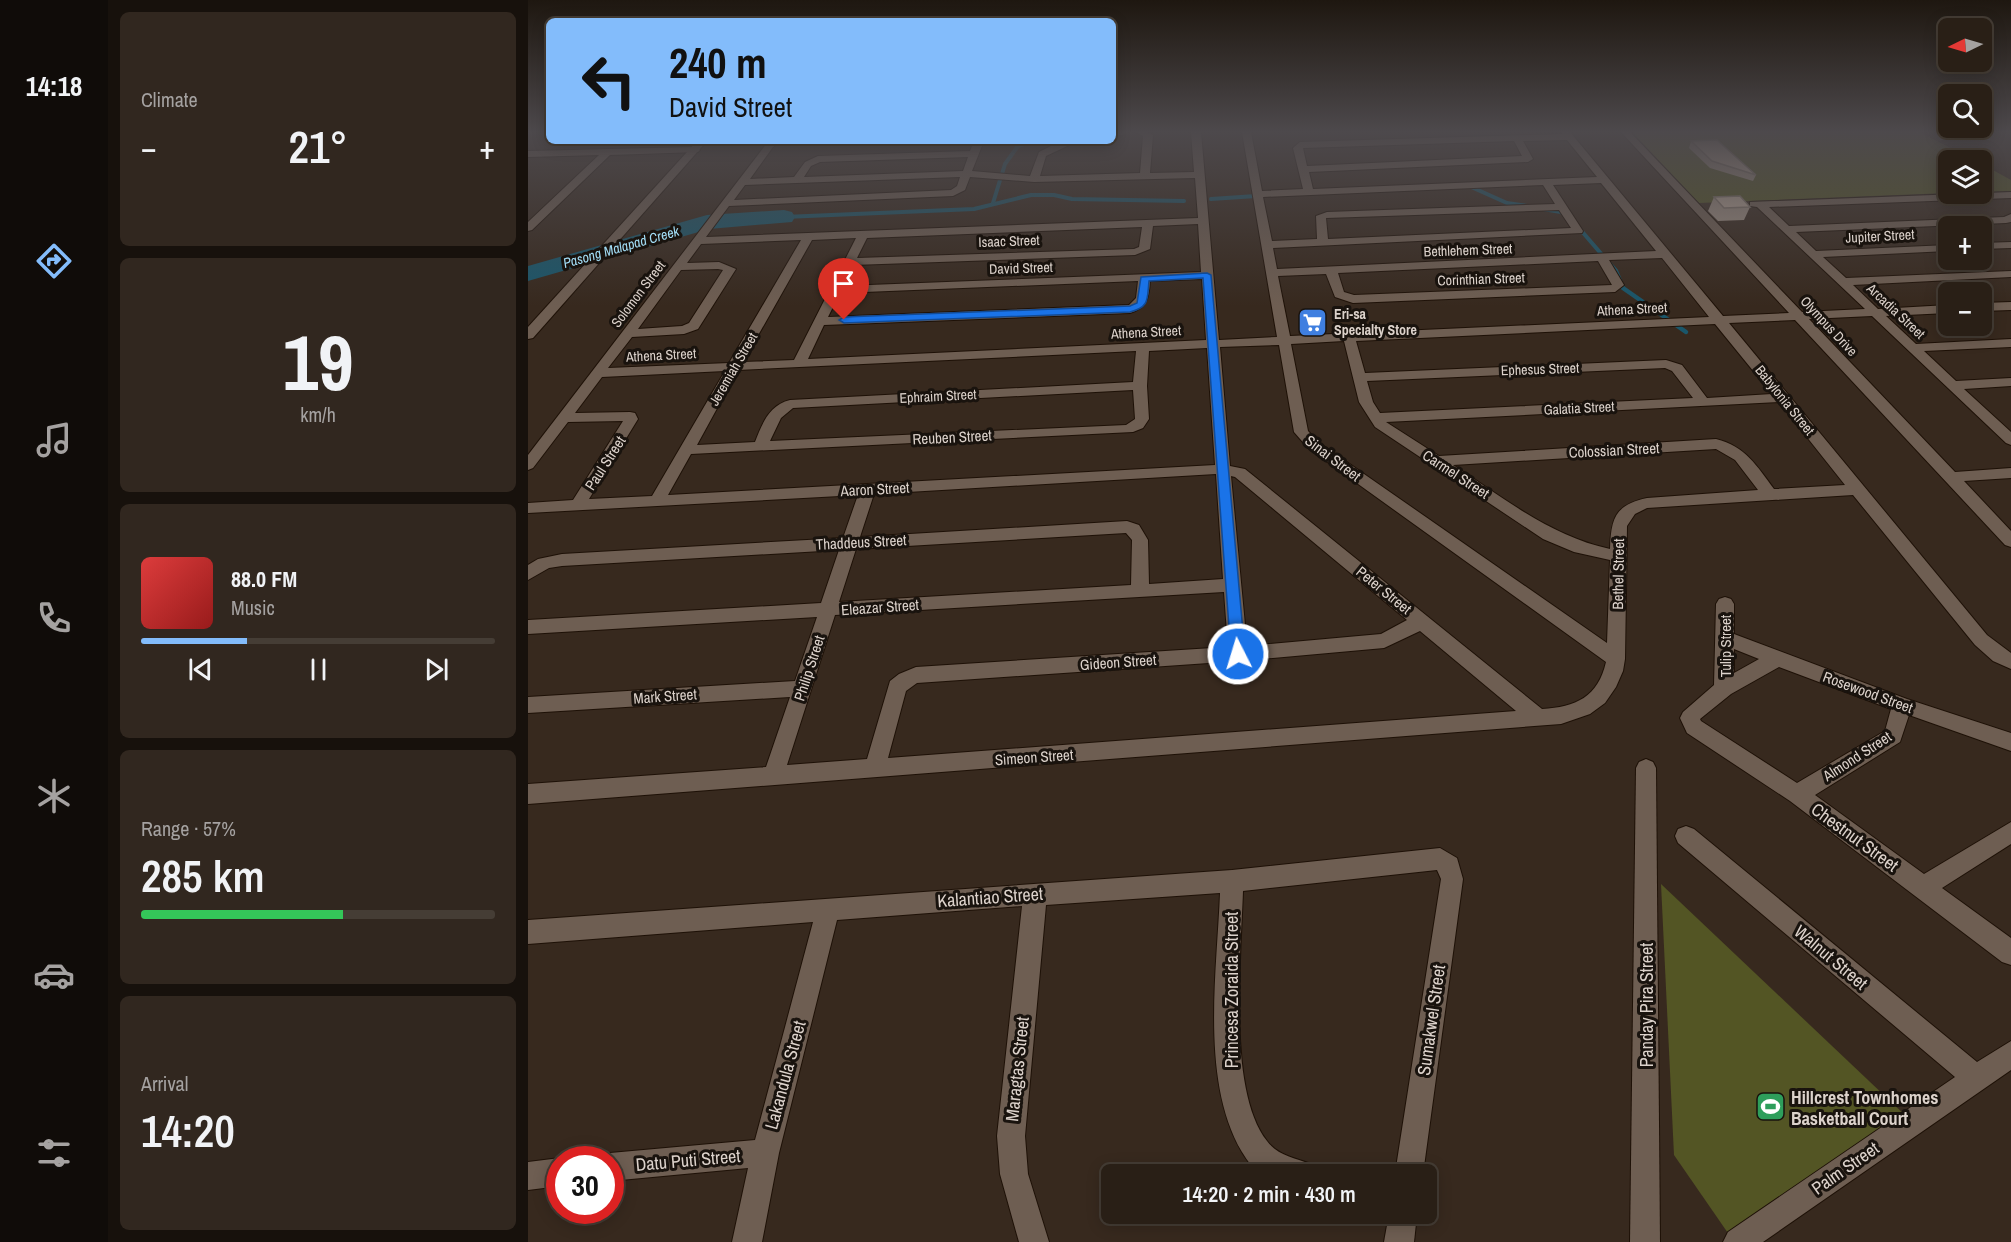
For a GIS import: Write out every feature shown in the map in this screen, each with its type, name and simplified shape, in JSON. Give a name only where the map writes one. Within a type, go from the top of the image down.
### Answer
[{"type":"street","points":[[528,228],[568,190]]},
{"type":"street","points":[[528,335],[659,190]]},
{"type":"street","name":"Solomon Street","points":[[528,465],[735,190]]},
{"type":"street","points":[[726,203],[953,193],[958,190]]},
{"type":"street","points":[[1200,190],[1238,654]]},
{"type":"street","name":"Sinai Street","points":[[1257,190],[1301,432],[1306,439],[1616,659]]},
{"type":"street","points":[[1258,194],[1336,190]]},
{"type":"street","points":[[1267,244],[1578,231],[1552,190]]},
{"type":"street","name":"Babylonia Street","points":[[1612,190],[1981,640],[2011,662]]},
{"type":"street","name":"Olympus Drive","points":[[1685,190],[1799,316],[2011,541]]},
{"type":"street","points":[[1992,196],[2011,195]]},
{"type":"street","points":[[1738,204],[1938,198]]},
{"type":"street","points":[[1787,229],[2006,220],[2011,217],[1992,203]]},
{"type":"street","name":"Arcadia Street","points":[[1760,204],[1953,385],[2004,427],[2011,440]]},
{"type":"street","points":[[1323,242],[1320,220],[1322,216],[1327,215],[1564,207]]},
{"type":"street","points":[[697,241],[1203,221]]},
{"type":"street","name":"Isaac Street","points":[[849,262],[1135,252],[1144,249],[1148,224]]},
{"type":"street","points":[[800,363],[863,234]]},
{"type":"street","name":"Jeremiah Street","points":[[657,501],[808,237]]},
{"type":"street","points":[[1992,246],[2011,245]]},
{"type":"street","name":"Jupiter Street","points":[[1814,254],[1938,248]]},
{"type":"street","name":"Bethlehem Street","points":[[1272,273],[1603,259],[1666,254]]},
{"type":"street","name":"Corinthian Street","points":[[1331,271],[1339,294],[1353,299],[1615,288],[1618,285],[1617,281],[1603,259]]},
{"type":"street","points":[[627,333],[684,330],[694,326],[730,269],[719,265],[678,267]]},
{"type":"street","points":[[1844,282],[2011,274]]},
{"type":"street","name":"David Street","points":[[836,290],[1207,275]]},
{"type":"street","points":[[820,321],[1130,309],[1142,303],[1144,279]]},
{"type":"street","points":[[1992,307],[2011,306]]},
{"type":"street","name":"Athena Street","points":[[597,373],[1938,309]]},
{"type":"street","name":"Carmel Street","points":[[1349,337],[1366,402],[1375,418],[1386,429],[1549,535],[1580,548],[1617,556]]},
{"type":"street","points":[[1914,348],[2011,343]]},
{"type":"street","name":"Reuben Street","points":[[686,450],[1128,429],[1138,425],[1142,419],[1140,386],[1143,347]]},
{"type":"street","name":"Ephesus Street","points":[[1360,377],[1666,364],[1677,368],[1703,402]]},
{"type":"street","points":[[1953,385],[2011,382]]},
{"type":"street","name":"Ephraim Street","points":[[761,446],[776,412],[790,404],[1140,386]]},
{"type":"street","name":"Galatia Street","points":[[1375,418],[1784,398]]},
{"type":"street","name":"Paul Street","points":[[563,418],[620,415],[630,416],[632,419],[577,506]]},
{"type":"street","name":"Colossian Street","points":[[1437,461],[1716,444],[1730,447],[1741,456],[1769,494]]},
{"type":"street","name":"Aaron Street","points":[[528,508],[1223,469]]},
{"type":"street","name":"Peter Street","points":[[1223,469],[1240,473],[1540,719]]},
{"type":"street","points":[[1951,477],[2011,473]]},
{"type":"street","name":"Bethel Street","points":[[1540,719],[1580,711],[1596,701],[1613,676],[1616,659],[1617,556],[1622,517],[1628,509],[1637,505],[1858,489]]},
{"type":"street","name":"Philip Street","points":[[773,777],[867,490]]},
{"type":"street","name":"Thaddeus Street","points":[[528,574],[544,563],[562,560],[1127,527],[1133,529],[1140,540],[1140,590]]},
{"type":"street","name":"Eleazar Street","points":[[528,627],[1232,585]]},
{"type":"street","name":"Tulip Street","points":[[1724,688],[1725,604]]},
{"type":"street","name":"Gideon Street","points":[[875,769],[897,687],[906,679],[916,675],[1238,654],[1384,641],[1422,621]]},
{"type":"street","name":"Rosewood Street","points":[[1726,639],[1902,705],[2011,742]]},
{"type":"street","points":[[1724,688],[1776,659]]},
{"type":"street","name":"Mark Street","points":[[528,705],[802,688]]},
{"type":"street","name":"Chestnut Street","points":[[1724,688],[1693,713],[1690,718],[1695,727],[1797,794],[2011,953]]},
{"type":"street","name":"Almond Street","points":[[1797,794],[1893,736],[1902,705]]},
{"type":"street","name":"Simeon Street","points":[[528,794],[1540,719]]},
{"type":"street","name":"Panday Pira Street","points":[[1646,768],[1646,1242]]},
{"type":"street","points":[[1924,887],[2011,832]]},
{"type":"street","name":"Walnut Street","points":[[1686,836],[1976,1078]]},
{"type":"street","name":"Kalantiao Street","points":[[528,932],[1232,881],[1440,859],[1449,866]]},
{"type":"street","name":"Sumakwel Street","points":[[1409,1164],[1452,879],[1449,866]]},
{"type":"street","name":"Princesa Zoraida Street","points":[[1232,881],[1228,1031],[1230,1075],[1239,1117],[1256,1150],[1272,1164]]},
{"type":"street","name":"Maragtas Street","points":[[1034,1242],[1014,1174],[1011,1136],[1035,894]]},
{"type":"street","name":"Lakandula Street","points":[[747,1242],[765,1153],[828,909]]},
{"type":"street","name":"Palm Street","points":[[1738,1242],[2011,1054]]},
{"type":"street","name":"Datu Puti Street","points":[[624,1166],[765,1153]]},
{"type":"street","points":[[528,1176],[546,1174]]},
{"type":"street","points":[[1399,1242],[1402,1224]]},
{"type":"green space","points":[[1687,190],[1938,190],[1938,193],[1699,203]]},
{"type":"green space","points":[[1992,190],[2011,190],[1992,192]]},
{"type":"green space","points":[[1661,884],[1906,1116],[1730,1236],[1674,1155]]},
{"type":"building","points":[[1740,196],[1750,207],[1724,208],[1714,197]]},
{"type":"waterway","name":"Pasong Malapad Creek","points":[[993,203],[997,190]]},
{"type":"waterway","points":[[1478,190],[1507,203],[1527,206]]},
{"type":"waterway","name":"Pasong Malapad Creek","points":[[784,217],[974,209],[1031,195],[1054,195],[1072,199],[1184,201]]},
{"type":"waterway","points":[[1211,199],[1256,196]]},
{"type":"waterway","points":[[1543,209],[1561,212],[1567,217]]},
{"type":"waterway","name":"Pasong Malapad Creek","points":[[528,274],[707,222],[784,217]]},
{"type":"waterway","points":[[1579,228],[1610,264]]},
{"type":"waterway","points":[[1608,262],[1616,271],[1623,288],[1686,332]]},
{"type":"place","name":"Eri-sa Specialty Store","points":[[1313,322]]},
{"type":"place","name":"Hillcrest Townhomes Basketball Court","points":[[1770,1107]]},
{"type":"route","points":[[844,320],[1130,309],[1142,303],[1144,279],[1207,275],[1238,654]]}]
